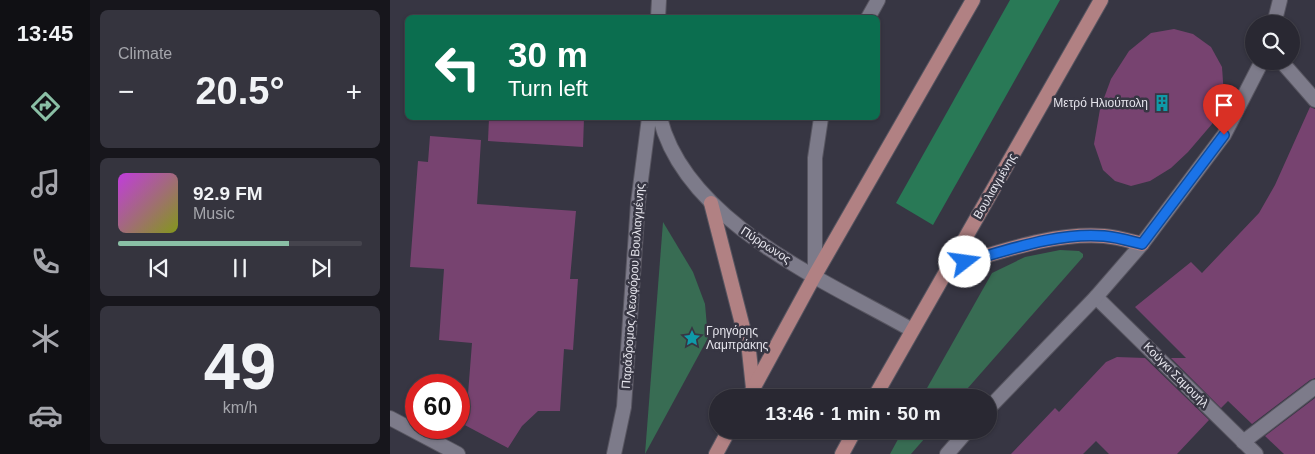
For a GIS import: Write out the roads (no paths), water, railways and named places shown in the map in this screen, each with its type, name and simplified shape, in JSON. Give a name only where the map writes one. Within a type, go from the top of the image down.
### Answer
[{"type":"main road","points":[[752,389],[815,275],[973,0]]},
{"type":"main road","name":"Βουλιαγμένης","points":[[879,389],[1101,0]]},
{"type":"main road","points":[[711,203],[748,345],[750,389]]},
{"type":"main road","points":[[948,267],[1032,244],[1071,237],[1105,236],[1142,244]]},
{"type":"main road","points":[[716,454],[724,439]]},
{"type":"main road","points":[[842,454],[850,439]]},
{"type":"street","points":[[658,0],[658,15]]},
{"type":"street","points":[[870,15],[878,0]]},
{"type":"street","points":[[1276,15],[1280,0]]},
{"type":"street","points":[[997,400],[1096,297],[1142,244],[1224,135],[1257,70]]},
{"type":"street","points":[[1289,70],[1315,100]]},
{"type":"street","name":"Παράδρομος Λεωφόρου Βουλιαγμένης","points":[[614,454],[624,407],[638,204],[649,120]]},
{"type":"street","name":"Πύρρωνος","points":[[661,120],[672,149],[711,203],[756,240],[912,330]]},
{"type":"street","points":[[815,275],[815,158],[821,120]]},
{"type":"street","name":"Κούγκι Σαμουήλ","points":[[1096,297],[1256,454]]},
{"type":"street","points":[[1243,442],[1315,387]]},
{"type":"street","points":[[390,418],[458,454]]},
{"type":"street","points":[[947,454],[960,439]]},
{"type":"place","name":"Μετρό Ηλιούπολη","points":[[1162,103]]},
{"type":"place","name":"Γρηγόρης Λαμπράκης","points":[[692,338]]}]
